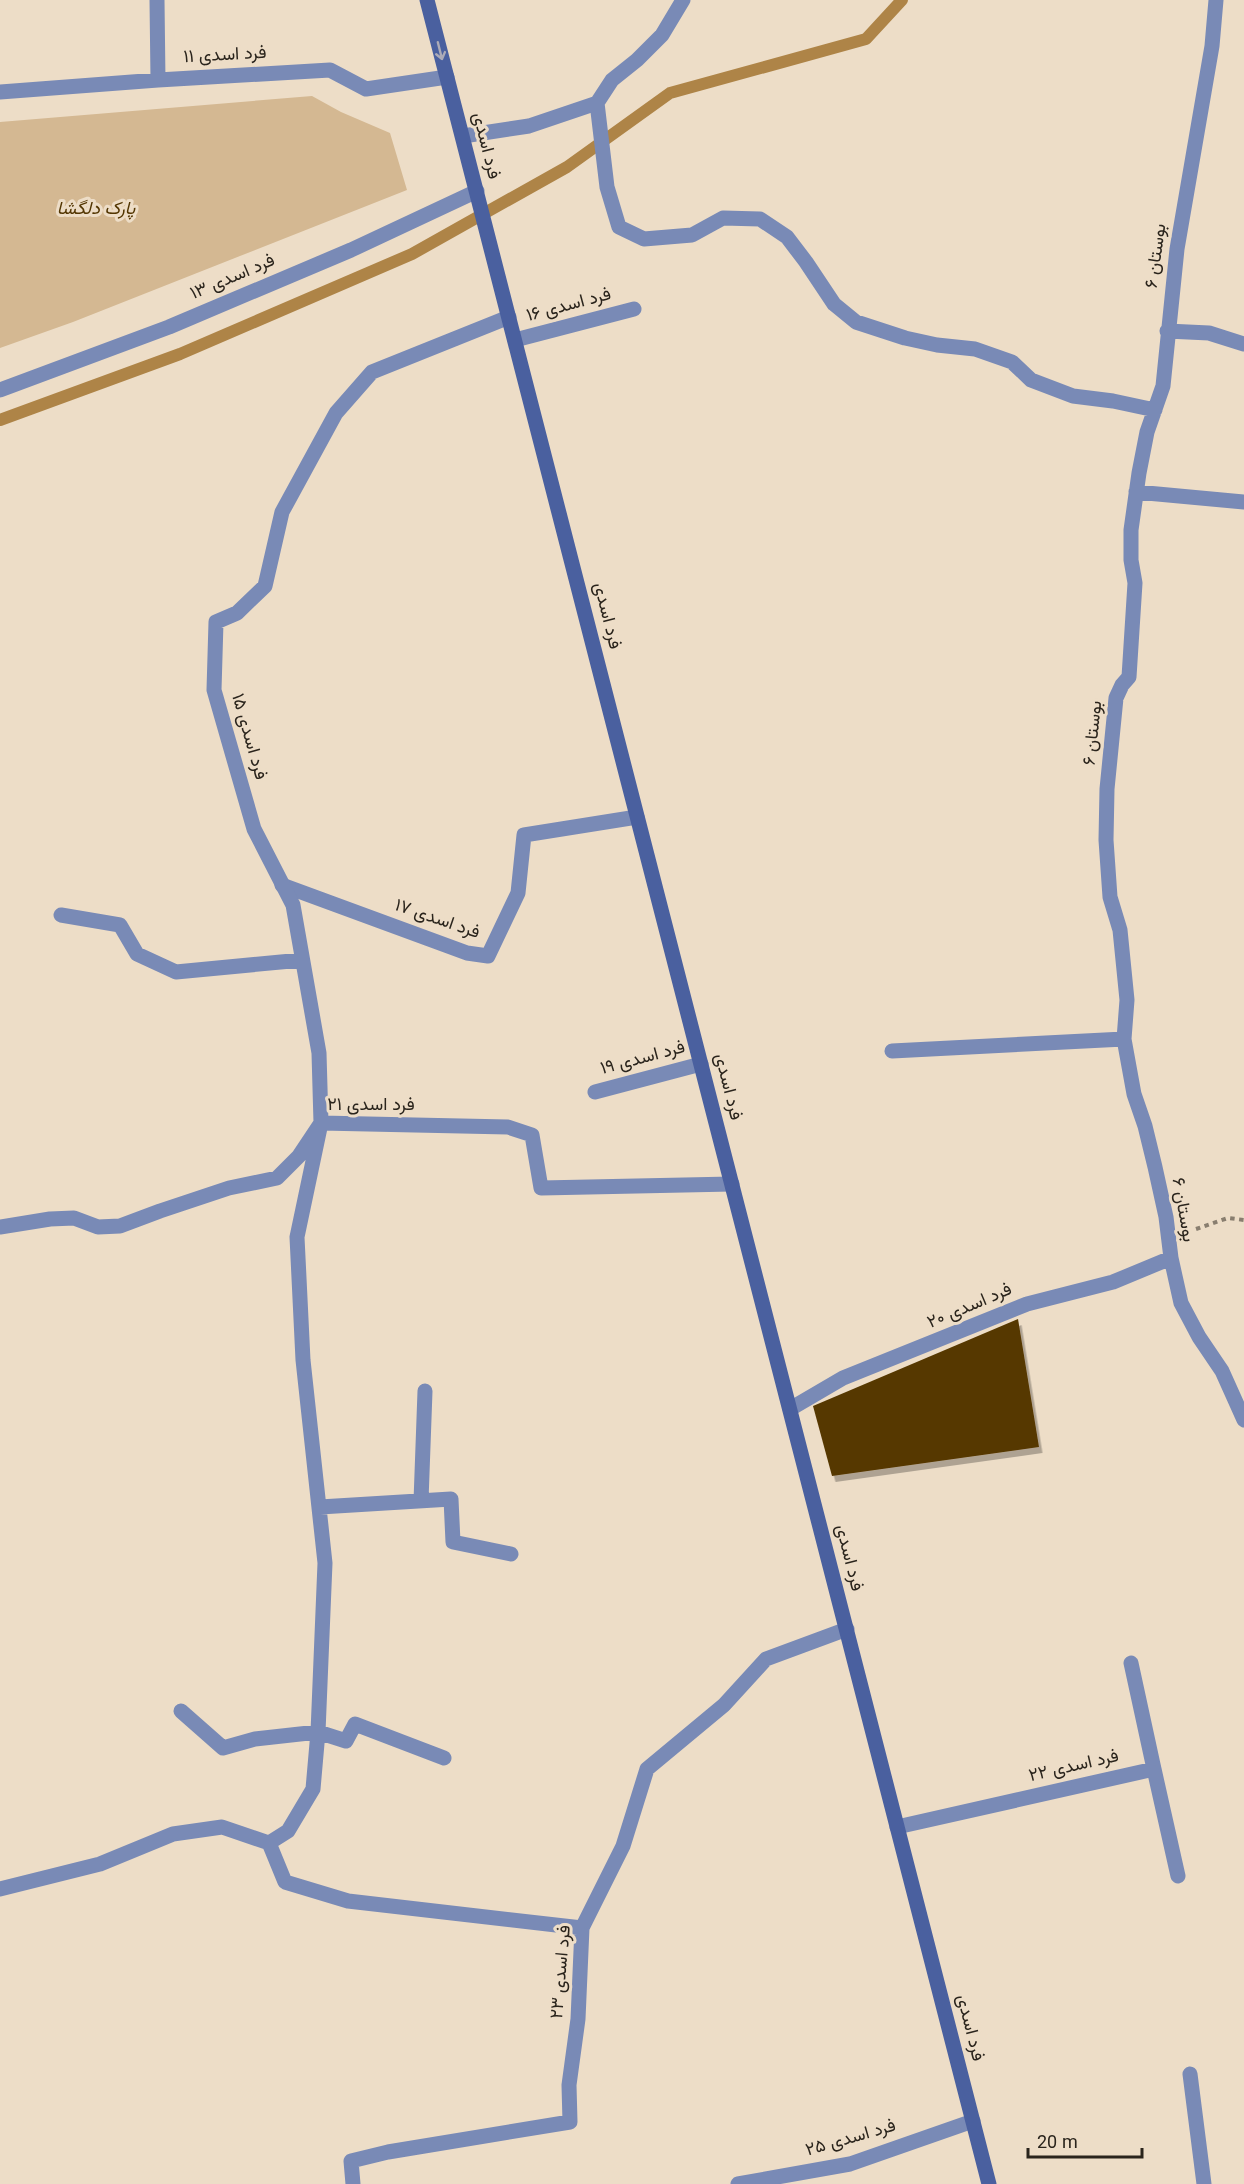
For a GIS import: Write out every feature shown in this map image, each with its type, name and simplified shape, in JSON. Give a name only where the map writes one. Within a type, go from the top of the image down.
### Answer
[{"type":"main road","name":"فرد اسدی","points":[[427,0],[989,2184]]},
{"type":"street","points":[[157,0],[158,80]]},
{"type":"street","points":[[462,136],[529,126],[597,103],[612,80],[637,60],[662,35],[683,0]]},
{"type":"street","name":"بوستان ۶","points":[[1216,0],[1212,46],[1177,249],[1163,386],[1147,432],[1131,530],[1131,560],[1135,583],[1129,677],[1116,698],[1107,789],[1106,840],[1110,897],[1120,930],[1127,1000],[1124,1039],[1134,1094],[1146,1126],[1166,1217],[1171,1258],[1181,1303],[1199,1337],[1222,1371],[1244,1420]]},
{"type":"street","name":"فرد اسدی ۱۱","points":[[0,92],[330,70],[366,89],[447,76]]},
{"type":"street","points":[[597,103],[607,187],[619,227],[644,239],[692,235],[723,218],[760,219],[787,237],[834,304],[856,322],[905,338],[937,345],[975,349],[1012,362],[1031,380],[1073,396],[1113,401],[1155,410]]},
{"type":"street","name":"فرد اسدی ۱۳","points":[[0,390],[180,322],[351,250],[477,193]]},
{"type":"street","name":"فرد اسدی ۱۶","points":[[515,340],[634,309]]},
{"type":"street","name":"فرد اسدی ۱۵","points":[[269,1843],[288,1831],[313,1789],[318,1732],[325,1563],[303,1360],[297,1237],[321,1123],[319,1053],[293,905],[254,829],[214,690],[216,622],[237,613],[265,586],[282,512],[336,413],[372,372],[509,317]]},
{"type":"street","points":[[1167,331],[1209,333],[1244,344]]},
{"type":"street","points":[[1136,492],[1244,502]]},
{"type":"street","name":"فرد اسدی ۱۷","points":[[282,885],[467,953],[488,956],[518,892],[524,835],[637,817]]},
{"type":"street","points":[[61,915],[120,925],[137,954],[176,972],[302,960]]},
{"type":"street","points":[[892,1051],[1124,1039]]},
{"type":"street","name":"فرد اسدی ۱۹","points":[[595,1092],[701,1064]]},
{"type":"street","name":"فرد اسدی ۲۱","points":[[0,1227],[50,1219],[74,1218],[98,1227],[120,1226],[160,1210],[229,1188],[277,1178],[299,1156],[321,1123],[508,1128],[532,1135],[541,1188],[732,1184]]},
{"type":"street","name":"فرد اسدی ۲۰","points":[[790,1409],[843,1378],[1027,1304],[1113,1282],[1171,1258]]},
{"type":"street","points":[[421,1501],[425,1391]]},
{"type":"street","points":[[320,1507],[451,1499],[453,1542],[512,1554]]},
{"type":"street","name":"فرد اسدی ۲۳","points":[[353,2184],[351,2162],[388,2152],[570,2122],[569,2085],[578,2019],[582,1928],[623,1846],[647,1769],[724,1705],[766,1659],[847,1629]]},
{"type":"street","points":[[1131,1663],[1178,1876]]},
{"type":"street","points":[[181,1711],[223,1748],[255,1738],[318,1732],[346,1741],[356,1724],[444,1758]]},
{"type":"street","name":"فرد اسدی ۲۲","points":[[897,1827],[1154,1769]]},
{"type":"street","points":[[0,1889],[100,1864],[173,1834],[222,1827],[269,1843],[285,1882],[348,1901],[582,1928]]},
{"type":"street","points":[[1190,2074],[1204,2184]]},
{"type":"street","name":"فرد اسدی ۲۵","points":[[738,2184],[849,2164],[973,2121]]},
{"type":"path","points":[[1171,1258],[1194,1230],[1228,1218],[1244,1220]]},
{"type":"green space","name":"پارک دلگشا","points":[[312,96],[341,112],[390,133],[407,190],[73,322],[0,348],[0,122]]},
{"type":"building","points":[[1018,1319],[1039,1447],[832,1476],[813,1406]]},
{"type":"waterway","points":[[0,420],[180,354],[412,254],[567,167],[670,93],[866,39],[902,0]]}]
